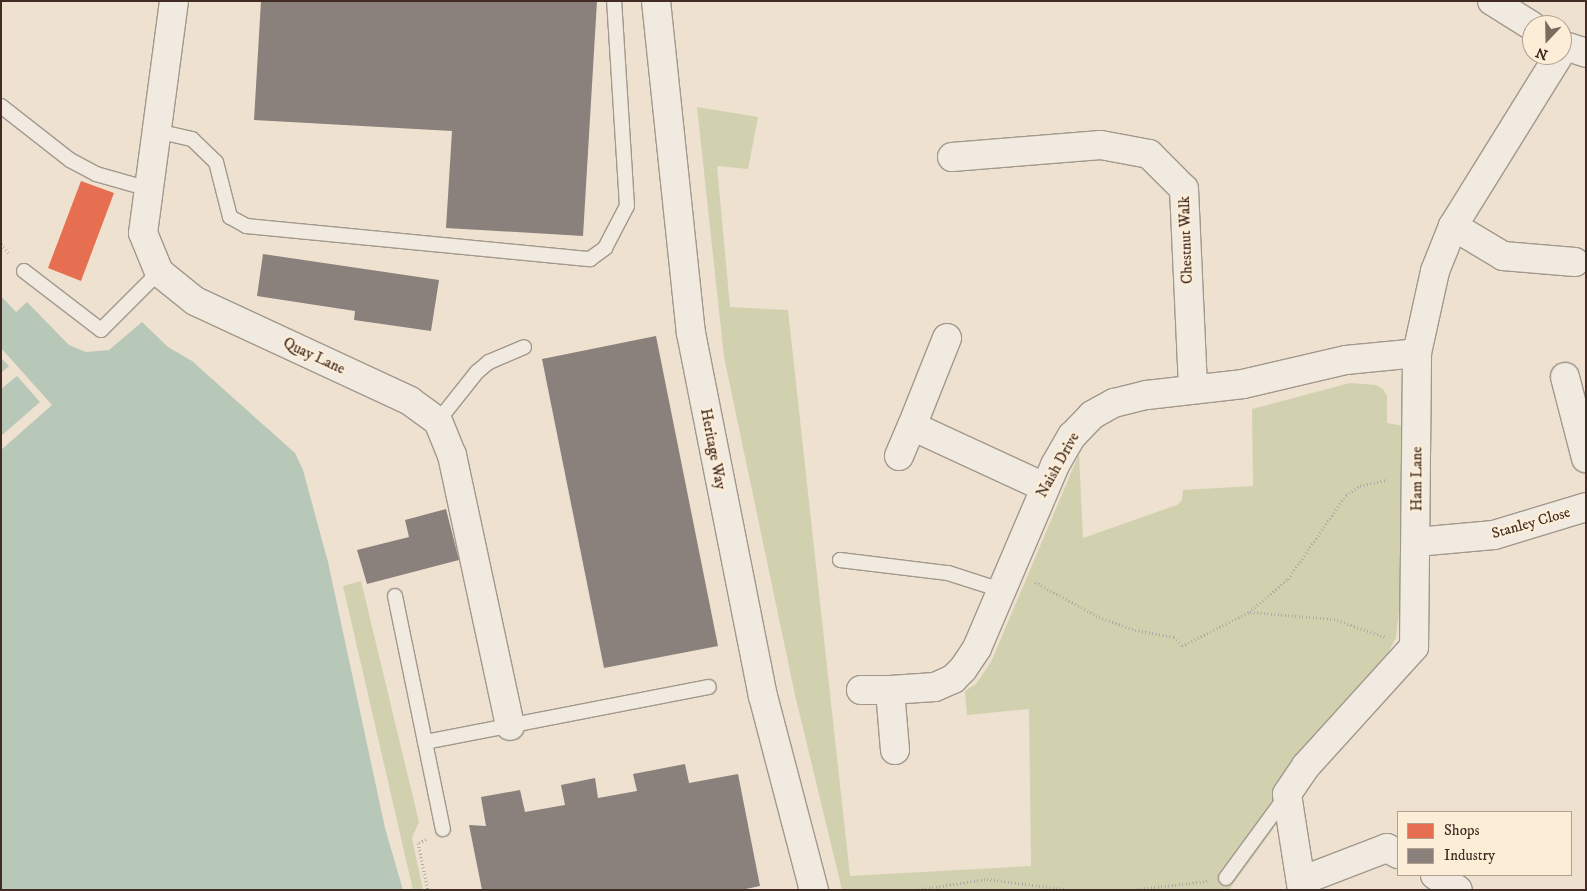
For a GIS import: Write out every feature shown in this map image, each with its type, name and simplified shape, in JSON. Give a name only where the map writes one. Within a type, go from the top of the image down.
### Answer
[{"type":"street","name":"Quay Lane","points":[[174,1],[143,233],[159,272],[194,301],[410,401],[438,421]]},
{"type":"street","name":"Heritage Way","points":[[656,1],[691,333],[763,696],[814,890]]},
{"type":"street","points":[[1492,1],[1522,20]]},
{"type":"street","name":"Ham Lane","points":[[1414,647],[1417,353],[1435,271],[1453,226],[1557,65]]},
{"type":"street","name":"Chestnut Walk","points":[[952,157],[1101,145],[1149,154],[1184,188],[1193,389]]},
{"type":"street","points":[[1453,226],[1503,256],[1575,262]]},
{"type":"street","points":[[899,456],[947,338]]},
{"type":"street","name":"Naish Drive","points":[[861,690],[935,687],[953,679],[976,648],[1044,487],[1072,436],[1092,415],[1127,399],[1243,384],[1355,359],[1417,353]]},
{"type":"street","points":[[1565,377],[1586,458]]},
{"type":"street","points":[[438,421],[452,455],[510,726]]},
{"type":"street","points":[[912,426],[1044,487]]},
{"type":"street","name":"Stanley Close","points":[[1416,542],[1494,535],[1586,507]]},
{"type":"street","points":[[1397,853],[1387,848],[1301,886],[1287,794],[1306,766],[1414,647]]},
{"type":"street","points":[[890,690],[895,750]]},
{"type":"street","points":[[1437,876],[1458,890]]},
{"type":"lane","points":[[157,131],[192,140],[216,162],[230,217],[246,226],[590,259],[604,248],[627,206],[614,1]]},
{"type":"lane","points":[[1,106],[70,160],[96,174],[149,189]]},
{"type":"lane","points":[[24,271],[101,330],[159,272]]},
{"type":"lane","points":[[438,421],[477,372],[489,362],[524,347]]},
{"type":"lane","points":[[840,560],[1005,580]]},
{"type":"lane","points":[[395,596],[443,830]]},
{"type":"lane","points":[[425,742],[709,687]]},
{"type":"lane","points":[[1226,878],[1287,794]]},
{"type":"path","points":[[1005,580],[1043,586],[1079,609],[1135,630],[1174,637],[1182,646],[1249,612],[1288,579],[1346,495],[1360,486],[1388,480],[1417,480]]},
{"type":"path","points":[[1249,612],[1334,619],[1414,647]]},
{"type":"path","points":[[428,890],[418,843],[443,830]]},
{"type":"path","points":[[1130,890],[1226,878]]},
{"type":"path","points":[[915,890],[987,879],[1071,890]]},
{"type":"green space","points":[[697,107],[758,117],[748,169],[717,166],[730,307],[788,310],[850,876],[1031,866],[1029,709],[967,715],[965,691],[976,684],[991,662],[1079,454],[1083,538],[1177,505],[1182,500],[1183,490],[1253,486],[1252,409],[1350,383],[1376,385],[1383,389],[1387,396],[1387,423],[1404,426],[1402,581],[1396,638],[1385,658],[1273,813],[1273,829],[1229,890],[842,890],[795,695],[724,357]]},
{"type":"green space","points":[[361,581],[419,822],[412,838],[423,890],[413,890],[343,586]]},
{"type":"shaded area","points":[[1,296],[16,312],[27,302],[69,345],[86,352],[109,350],[142,322],[168,347],[192,361],[295,453],[303,470],[328,562],[385,828],[403,890],[1,890]]},
{"type":"pier","points":[[1,348],[52,405],[1,450],[1,436],[40,402],[17,376],[1,389],[1,373],[9,366],[1,358]]},
{"type":"building: Shops","points":[[81,181],[114,193],[81,281],[48,268]]},
{"type":"building: Industry","points":[[261,1],[597,1],[583,236],[446,228],[452,131],[254,120]]},
{"type":"building: Industry","points":[[263,254],[439,280],[431,331],[354,320],[355,311],[257,296]]},
{"type":"building: Industry","points":[[656,336],[718,646],[604,668],[542,359]]},
{"type":"building: Industry","points":[[446,509],[459,560],[367,584],[357,550],[409,537],[405,520]]},
{"type":"building: Industry","points":[[685,764],[689,783],[738,774],[760,886],[741,890],[482,890],[469,825],[486,826],[481,797],[520,790],[525,812],[565,805],[561,785],[595,778],[598,798],[637,791],[633,774]]}]
